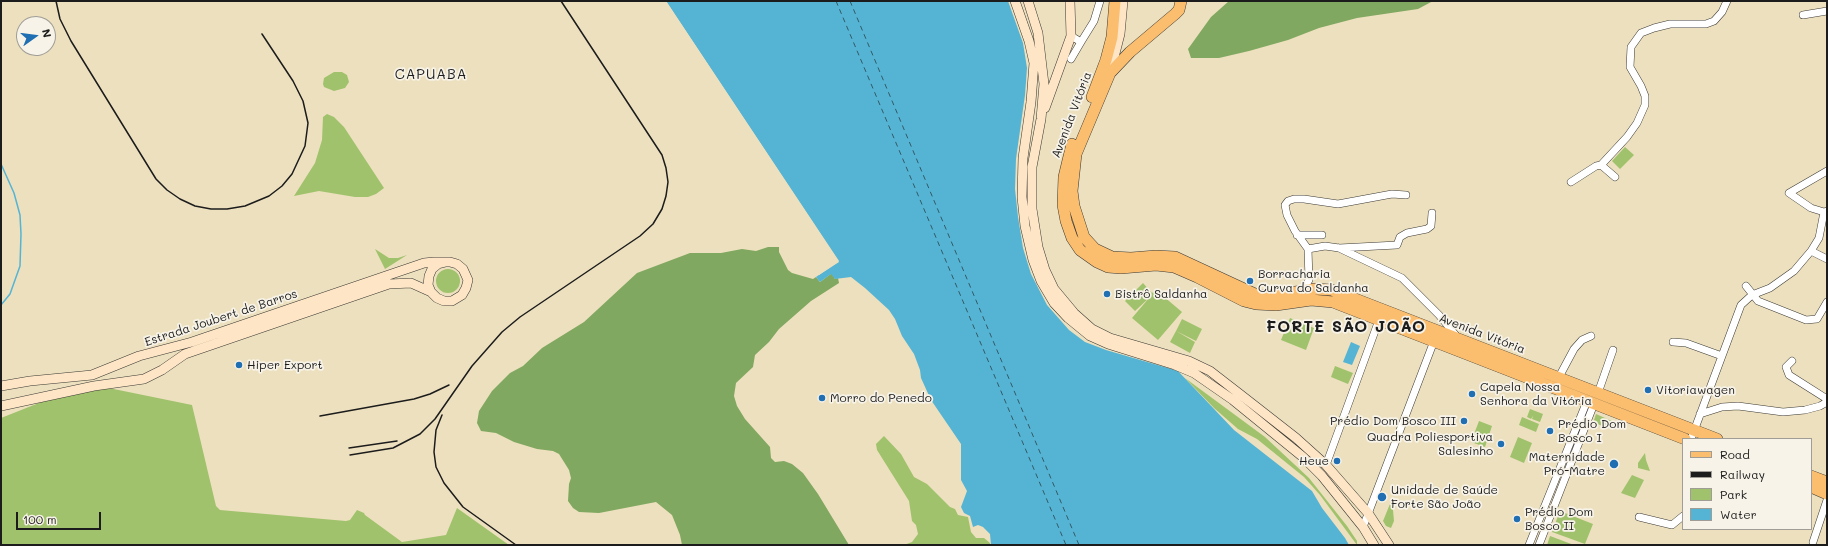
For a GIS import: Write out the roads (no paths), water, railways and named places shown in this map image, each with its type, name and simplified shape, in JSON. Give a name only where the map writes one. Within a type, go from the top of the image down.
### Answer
[{"type":"main road","points":[[1014,1],[1029,41],[1034,63],[1024,158],[1022,197],[1025,226],[1033,260],[1041,281],[1054,303],[1068,318],[1090,336],[1108,344],[1175,365],[1194,373],[1233,400],[1303,457],[1342,500],[1363,527],[1374,545]]},
{"type":"main road","points":[[1028,1],[1042,54],[1044,84],[1041,119],[1032,167],[1032,208],[1038,247],[1045,270],[1054,289],[1067,306],[1092,329],[1110,338],[1189,361],[1210,371],[1296,438],[1326,465],[1368,513],[1389,545]]},
{"type":"main road","points":[[1041,119],[1071,36],[1070,1]]},
{"type":"main road","name":"Avenida Vitória","points":[[1115,1],[1112,36],[1106,60],[1069,151],[1064,177],[1063,205],[1066,221],[1072,238],[1080,250],[1088,257],[1108,267],[1174,267],[1244,300],[1256,304],[1269,306],[1304,301],[1323,300],[1333,302],[1682,438]]},
{"type":"main road","points":[[1110,73],[1120,34],[1124,1]]},
{"type":"main road","points":[[1110,73],[1180,5]]},
{"type":"main road","name":"Avenida Vitória","points":[[1110,73],[1076,154],[1072,191],[1077,219],[1084,237],[1101,253],[1112,257],[1175,257],[1257,295],[1271,296],[1318,288],[1338,292],[1595,392],[1692,435],[1711,438]]},
{"type":"main road","points":[[446,262],[454,262],[463,269],[468,280],[465,292],[456,300],[440,300],[431,292],[428,280],[430,273],[435,266],[446,262]]},
{"type":"main road","name":"Estrada Joubert de Barros","points":[[1,386],[30,381],[92,375],[139,356],[192,342],[420,264],[446,262]]},
{"type":"main road","name":"Estrada Joubert de Barros","points":[[1,406],[94,386],[144,379],[162,370],[185,354],[389,284],[411,283],[431,292]]},
{"type":"main road","points":[[1590,402],[1595,392]]},
{"type":"main road","points":[[1812,476],[1827,482]]},
{"type":"main road","points":[[1812,488],[1827,494]]},
{"type":"street","points":[[1071,59],[1094,21],[1100,1]]},
{"type":"street","points":[[1180,5],[1189,1]]},
{"type":"street","points":[[1571,182],[1596,166],[1601,165],[1626,138],[1637,122],[1645,105],[1645,96],[1630,67],[1629,61],[1631,47],[1641,33],[1661,26],[1706,24],[1714,21],[1718,17],[1727,1]]},
{"type":"street","points":[[1804,15],[1827,11]]},
{"type":"street","points":[[1071,36],[1081,42]]},
{"type":"street","points":[[1601,165],[1615,177]]},
{"type":"street","points":[[1692,435],[1741,305],[1752,295],[1770,288],[1784,279],[1811,251],[1819,238],[1825,212],[1811,208],[1789,193],[1827,171]]},
{"type":"street","points":[[1303,290],[1309,280],[1308,249],[1297,235],[1287,215],[1285,205],[1294,199],[1338,204],[1392,194],[1406,195]]},
{"type":"street","points":[[1339,248],[1397,244],[1400,237],[1407,233],[1427,229],[1431,226],[1432,213]]},
{"type":"street","points":[[1297,235],[1322,235]]},
{"type":"street","points":[[1308,249],[1325,246],[1339,248],[1402,278],[1439,315],[1459,339]]},
{"type":"street","points":[[1351,246],[1352,254]]},
{"type":"street","points":[[1811,251],[1827,259]]},
{"type":"street","points":[[1309,280],[1318,288],[1323,300]]},
{"type":"street","points":[[1746,286],[1758,301],[1806,320],[1814,320],[1819,317],[1827,302]]},
{"type":"street","points":[[1326,465],[1379,320]]},
{"type":"street","points":[[1559,378],[1574,349],[1582,340],[1591,336]]},
{"type":"street","points":[[1363,527],[1434,341]]},
{"type":"street","points":[[1673,342],[1686,343],[1722,356]]},
{"type":"street","points":[[1595,392],[1613,350]]},
{"type":"street","points":[[1700,414],[1722,407],[1738,406],[1783,412],[1805,410],[1820,406],[1827,400],[1789,375],[1786,367],[1792,361]]},
{"type":"street","points":[[1529,545],[1590,402]]},
{"type":"street","points":[[1539,545],[1590,402]]},
{"type":"street","points":[[1814,544],[1827,500]]},
{"type":"street","points":[[1639,516],[1672,525],[1682,517]]},
{"type":"water","points":[[666,1],[1008,1],[1023,43],[1027,68],[1025,95],[1016,159],[1015,189],[1018,217],[1023,248],[1031,274],[1047,305],[1069,330],[1085,342],[1106,350],[1178,371],[1234,430],[1312,491],[1322,508],[1349,545],[991,545],[990,534],[983,527],[978,525],[973,527],[970,516],[964,513],[961,507],[967,491],[961,480],[961,444],[931,400],[921,378],[920,370],[914,354],[902,336],[895,319],[889,310],[851,277],[835,279],[831,274],[820,282],[816,277],[839,261]]},
{"type":"water","points":[[1351,342],[1360,346],[1352,365],[1343,362]]},
{"type":"waterway","points":[[1,164],[14,193],[20,215],[21,234],[20,266],[10,294],[1,305]]},
{"type":"railway","points":[[56,1],[60,19],[71,41],[156,179],[167,190],[180,199],[195,206],[211,209],[227,209],[245,206],[269,196],[282,186],[292,174],[305,146],[308,123],[303,101],[293,81],[262,34]]},
{"type":"railway","points":[[350,455],[393,448],[420,434],[435,419],[472,366],[502,332],[520,317],[640,236],[653,224],[662,209],[668,182],[662,155],[561,1]]},
{"type":"railway","points":[[320,416],[414,399],[430,394],[449,385]]},
{"type":"railway","points":[[442,415],[436,430],[434,452],[436,467],[444,483],[463,507],[516,545]]},
{"type":"railway","points":[[349,448],[397,441]]},
{"type":"place","name":"Borracharia Curva do Saldanha","points":[[1250,281]]},
{"type":"place","name":"Bistrô Saldanha","points":[[1107,294]]},
{"type":"place","name":"Hiper Export","points":[[239,365]]},
{"type":"place","name":"Vitoriawagen","points":[[1648,390]]},
{"type":"place","name":"Capela Nossa Senhora da Vitória","points":[[1472,394]]},
{"type":"place","name":"Morro do Penedo","points":[[822,398]]},
{"type":"place","name":"Prédio Dom Bosco III","points":[[1464,421]]},
{"type":"place","name":"Prédio Dom Bosco I","points":[[1550,431]]},
{"type":"place","name":"Quadra Poliesportiva Salesinho","points":[[1501,444]]},
{"type":"place","name":"Heue","points":[[1337,461]]},
{"type":"place","name":"Maternidade Pró-Matre","points":[[1614,464]]},
{"type":"place","name":"Unidade de Saúde Forte São João","points":[[1382,497]]},
{"type":"place","name":"Prédio Dom Bosco II","points":[[1517,519]]},
{"type":"district","name":"CAPUABA","points":[[431,75]]},
{"type":"district","name":"FORTE SÃO JOÃO","points":[[1346,327]]}]
